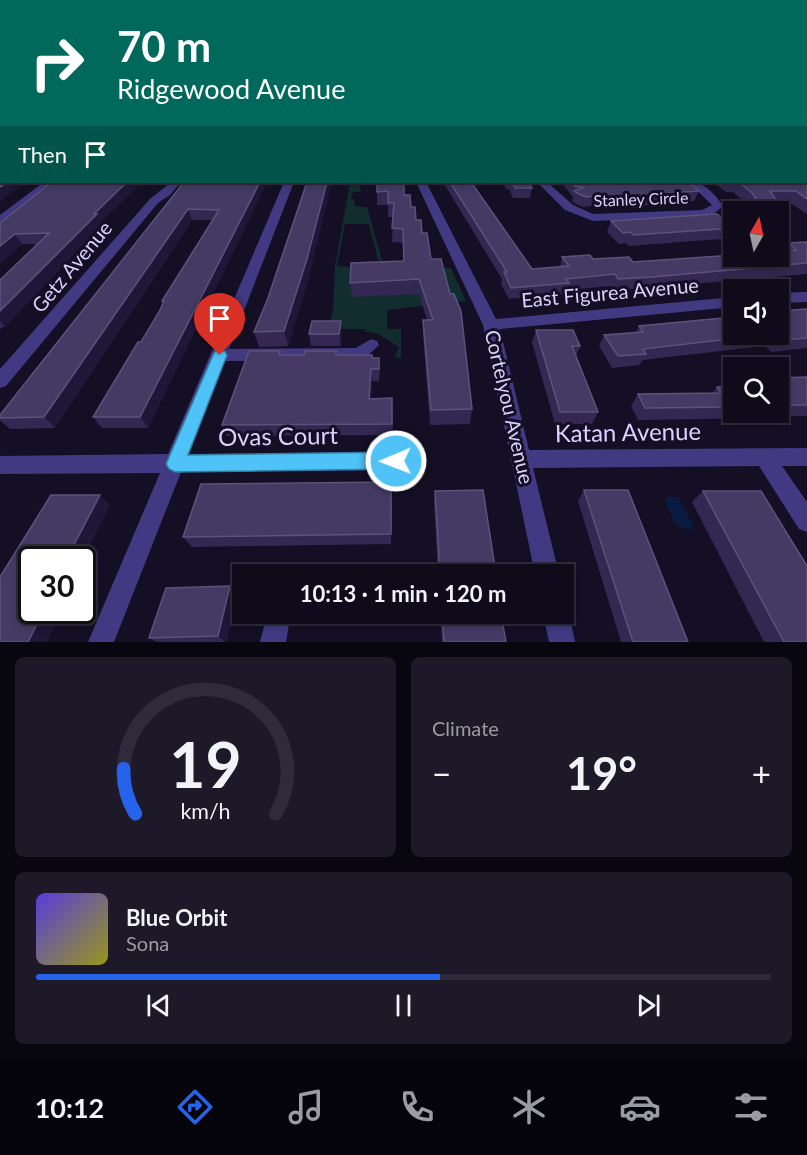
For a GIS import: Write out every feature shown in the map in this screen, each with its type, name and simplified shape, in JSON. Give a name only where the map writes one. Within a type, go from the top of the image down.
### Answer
[{"type":"street","points":[[0,220],[49,183]]},
{"type":"street","name":"Getz Avenue","points":[[0,381],[154,201],[175,183]]},
{"type":"street","points":[[102,642],[289,183]]},
{"type":"street","name":"Cortelyou Avenue","points":[[421,183],[491,325],[545,564]]},
{"type":"street","name":"Stanley Circle","points":[[543,183],[572,212],[590,218],[604,219],[702,213],[715,209],[717,206],[711,196],[694,183]]},
{"type":"street","points":[[789,298],[807,297]]},
{"type":"street","name":"East Figurea Avenue","points":[[491,325],[723,304]]},
{"type":"street","points":[[220,355],[359,354],[371,345]]},
{"type":"street","points":[[764,457],[807,521]]},
{"type":"street","name":"Katan Avenue","points":[[522,459],[807,457]]},
{"type":"street","name":"Ovas Court","points":[[175,464],[396,461]]},
{"type":"street","points":[[0,465],[175,464]]},
{"type":"street","points":[[558,624],[562,642]]},
{"type":"green space","points":[[350,183],[359,183],[361,192],[353,192],[351,199],[354,199],[355,206],[367,207],[382,261],[378,260],[369,224],[345,224],[337,266],[350,267],[352,278],[446,281],[444,268],[451,268],[466,301],[387,310],[387,329],[401,329],[401,358],[395,357],[399,347],[378,334],[364,331],[368,329],[329,329],[333,308],[335,267]]},
{"type":"water","points":[[666,497],[679,497],[693,525],[692,530],[677,524],[669,511]]},
{"type":"building","points":[[51,183],[126,183],[0,311],[0,280],[49,233],[15,234],[0,246],[0,223]]},
{"type":"building","points":[[183,183],[259,183],[140,417],[93,417],[138,342],[141,342],[159,312],[164,301],[162,301],[219,210],[188,209],[44,417],[0,418],[0,415]]},
{"type":"building","points":[[307,183],[327,183],[307,259],[284,331],[254,332],[268,298]]},
{"type":"building","points":[[377,183],[404,183],[404,195],[410,195],[411,207],[415,207],[416,220],[421,220],[422,233],[427,233],[431,259],[441,259],[450,294],[454,294],[461,311],[472,409],[431,410],[423,320],[433,320],[419,279],[350,283],[351,263],[404,261],[403,229],[392,228],[394,203],[388,203],[388,191],[377,192]]},
{"type":"building","points":[[451,183],[472,183],[532,269],[569,266],[562,257],[590,255],[593,259],[629,257],[633,262],[723,256],[723,267],[763,267],[618,279],[615,274],[566,279],[569,283],[511,288],[504,272],[507,272]]},
{"type":"building","points":[[512,183],[530,183],[532,188],[515,188]]},
{"type":"building","points":[[573,183],[689,183],[699,191],[608,198],[604,195],[586,197],[574,191],[585,187],[576,187]]},
{"type":"building","points":[[740,183],[807,183],[807,199],[796,191],[770,191],[776,201],[758,201]]},
{"type":"building","points":[[717,214],[723,218],[723,229],[633,235],[631,232],[623,233],[611,221]]},
{"type":"building","points":[[807,242],[807,263],[789,265],[789,250],[796,250],[789,243]]},
{"type":"building","points":[[807,309],[807,338],[789,339],[789,310]]},
{"type":"building","points":[[723,318],[723,340],[643,349],[646,354],[618,356],[604,335],[643,332],[639,326]]},
{"type":"building","points":[[312,321],[341,321],[339,334],[309,334]]},
{"type":"building","points":[[536,330],[573,330],[580,346],[572,346],[598,412],[560,412]]},
{"type":"building","points":[[249,351],[280,351],[279,355],[304,355],[305,351],[336,351],[336,355],[372,355],[372,358],[379,358],[379,369],[371,369],[369,399],[392,398],[392,424],[222,425]]},
{"type":"building","points":[[807,377],[807,405],[789,405],[789,378]]},
{"type":"building","points":[[717,387],[723,387],[723,407],[645,408],[638,394],[721,393]]},
{"type":"building","points":[[391,482],[391,534],[183,537],[201,484]]},
{"type":"building","points":[[483,490],[494,564],[439,564],[435,491]]},
{"type":"building","points":[[584,490],[628,490],[688,642],[633,642]]},
{"type":"building","points":[[703,491],[761,491],[807,566],[807,642],[784,642]]},
{"type":"building","points":[[51,495],[100,495],[73,546],[19,546]]},
{"type":"building","points":[[18,548],[18,624],[37,624],[28,642],[0,642],[0,577]]},
{"type":"building","points":[[230,586],[218,636],[149,638],[166,588]]},
{"type":"building","points":[[443,624],[503,624],[506,642],[444,642]]},
{"type":"route","points":[[220,355],[175,464],[396,461]]}]
